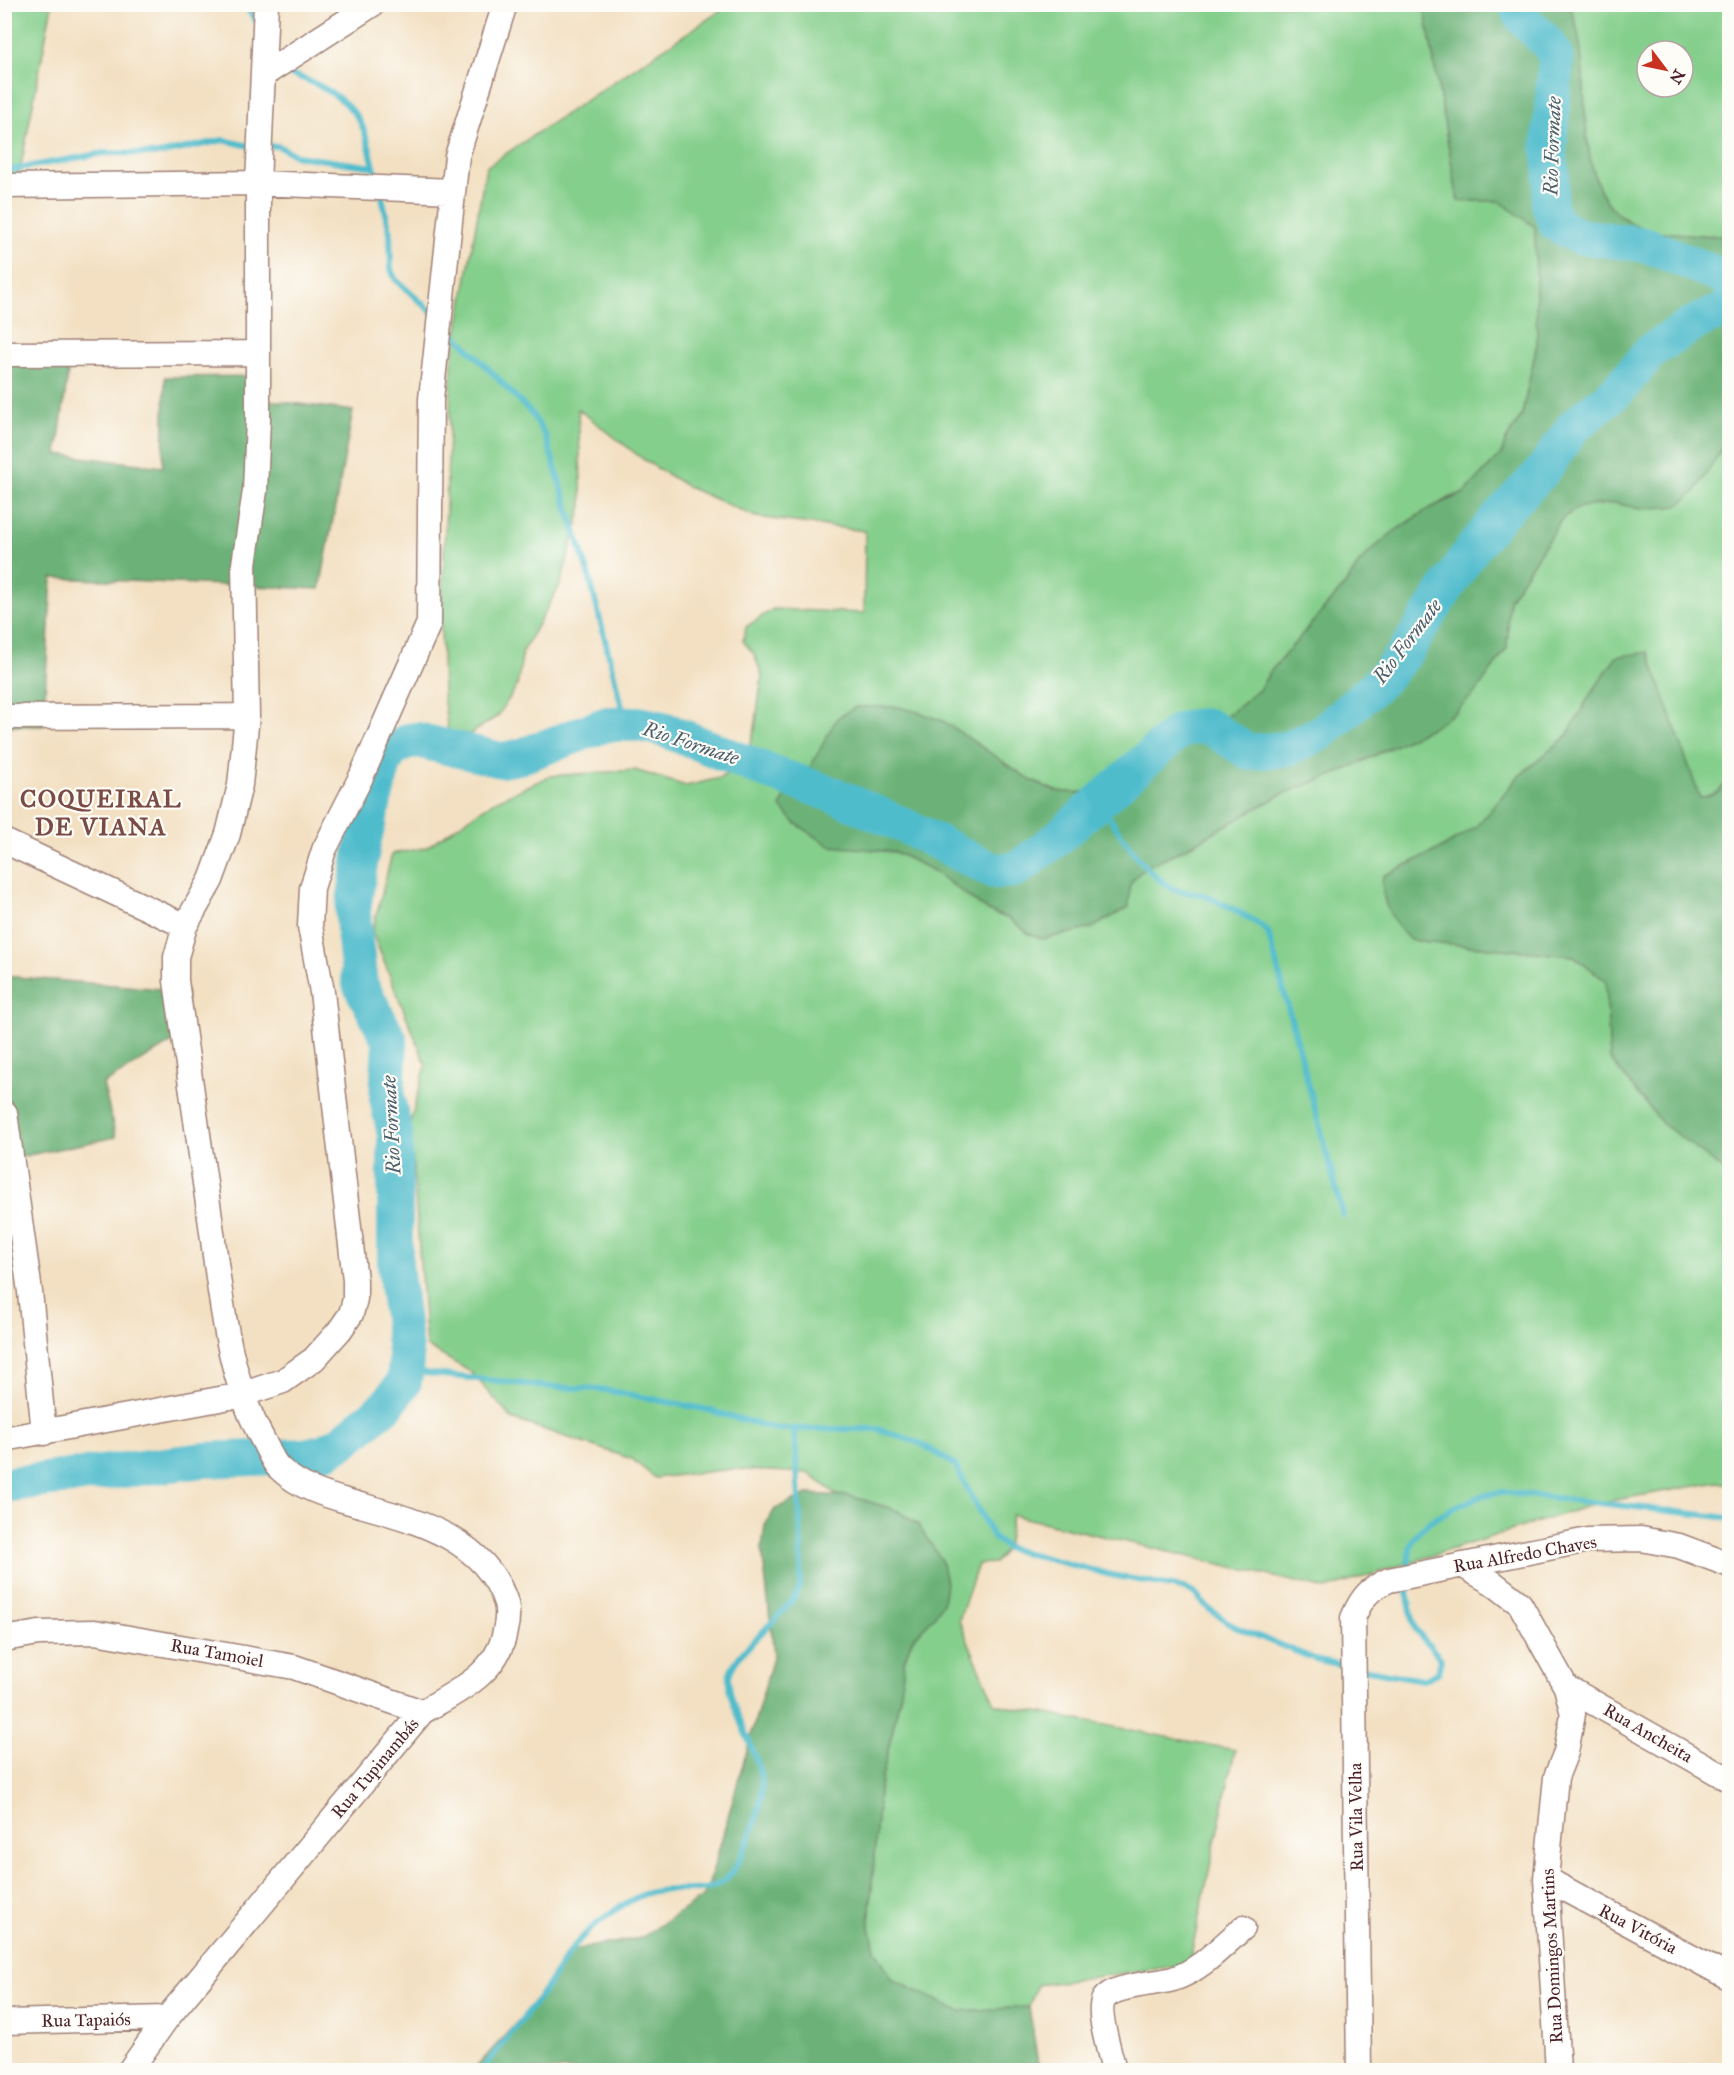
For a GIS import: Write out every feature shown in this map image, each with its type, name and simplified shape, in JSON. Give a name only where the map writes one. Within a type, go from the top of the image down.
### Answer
[{"type":"street","points":[[241,1395],[221,1301],[176,981],[176,957],[185,926],[211,880],[228,834],[240,785],[247,716],[244,564],[255,491],[258,420],[256,353],[258,183],[266,4]]},
{"type":"street","points":[[263,75],[373,4]]},
{"type":"street","points":[[4,1439],[241,1395],[283,1381],[314,1359],[340,1330],[356,1299],[310,906],[312,888],[324,850],[365,767],[429,623],[431,399],[457,156],[505,4]]},
{"type":"street","points":[[4,186],[258,183],[453,191]]},
{"type":"street","points":[[4,354],[256,353]]},
{"type":"street","points":[[4,717],[247,716]]},
{"type":"street","points":[[4,841],[185,926]]},
{"type":"street","points":[[5,1110],[30,1293],[44,1433]]},
{"type":"street","name":"Rua Tupinambás","points":[[130,2070],[167,2018],[423,1712],[473,1682],[491,1664],[503,1646],[506,1605],[491,1574],[472,1552],[430,1527],[316,1492],[278,1467],[241,1395]]},
{"type":"street","name":"Rua Alfredo Chaves","points":[[1389,1580],[1588,1540],[1641,1539],[1679,1546],[1730,1565]]},
{"type":"street","name":"Rua Domingos Martins","points":[[1462,1565],[1493,1583],[1520,1604],[1566,1687],[1573,1714],[1573,1726],[1556,1777],[1546,1879],[1558,2070]]},
{"type":"street","name":"Rua Vila Velha","points":[[1359,2070],[1353,1618],[1362,1598],[1371,1589],[1389,1580]]},
{"type":"street","name":"Rua Tamoiel","points":[[4,1639],[39,1633],[94,1632],[282,1665],[423,1712]]},
{"type":"street","name":"Rua Ancheita","points":[[1566,1687],[1730,1780]]},
{"type":"street","name":"Rua Vitória","points":[[1546,1879],[1730,1978]]},
{"type":"street","points":[[1114,2070],[1100,2010],[1104,1999],[1113,1991],[1172,1979],[1191,1971],[1243,1928]]},
{"type":"street","name":"Rua Tapaiós","points":[[4,2022],[167,2018]]},
{"type":"green space","points":[[4,5],[52,5],[19,176],[5,173]]},
{"type":"green space","points":[[729,5],[1424,5],[1458,201],[1499,201],[1535,226],[1537,344],[1522,415],[1505,442],[1502,453],[1464,493],[1451,497],[1412,519],[1374,548],[1359,563],[1348,581],[1270,672],[1259,690],[1207,732],[1146,771],[1119,784],[1077,793],[1056,791],[1032,781],[943,721],[819,756],[807,773],[789,784],[875,850],[895,852],[934,871],[988,911],[1010,919],[1029,934],[1043,939],[1092,928],[1143,868],[1186,848],[1280,795],[1343,771],[1436,725],[1455,712],[1507,648],[1509,600],[1562,518],[1580,507],[1616,503],[1640,509],[1729,438],[1730,778],[1719,792],[1700,799],[1648,652],[1590,695],[1567,736],[1519,776],[1476,827],[1442,848],[1383,876],[1410,940],[1574,956],[1606,981],[1610,1059],[1662,1123],[1729,1174],[1729,1484],[1718,1482],[1598,1503],[1326,1589],[1012,1515],[1007,1548],[994,1563],[978,1564],[959,1620],[995,1704],[1235,1750],[1189,1964],[1037,1985],[1029,2007],[960,2011],[893,1980],[875,1950],[869,1923],[879,1791],[901,1692],[904,1661],[912,1640],[933,1618],[918,1524],[896,1510],[850,1496],[837,1495],[808,1473],[732,1469],[655,1478],[632,1459],[512,1419],[471,1372],[426,1346],[410,1123],[426,1065],[372,932],[392,854],[425,848],[493,802],[550,776],[635,770],[686,786],[720,778],[744,762],[755,729],[762,676],[754,654],[743,641],[746,627],[773,609],[864,613],[865,531],[756,517],[688,487],[644,460],[578,409],[582,506],[561,583],[523,651],[517,686],[498,716],[470,734],[448,732],[443,695],[441,625],[452,362],[486,167]]},
{"type":"green space","points":[[1424,5],[1569,5],[1578,36],[1583,71],[1588,145],[1596,179],[1610,206],[1635,225],[1674,233],[1709,236],[1729,234],[1729,438],[1695,492],[1678,506],[1640,509],[1616,503],[1580,507],[1562,518],[1509,600],[1507,648],[1477,691],[1455,712],[1436,725],[1343,771],[1280,795],[1186,848],[1143,868],[1130,884],[1129,907],[1092,928],[1043,939],[1029,934],[1010,919],[988,911],[934,871],[896,852],[830,846],[795,823],[781,807],[789,784],[807,773],[837,718],[855,707],[899,707],[943,721],[1032,781],[1056,791],[1077,793],[1119,784],[1146,771],[1207,732],[1259,690],[1270,672],[1348,581],[1359,563],[1374,548],[1393,532],[1430,508],[1464,493],[1502,453],[1505,442],[1522,415],[1537,344],[1535,227],[1499,201],[1458,201]]},
{"type":"green space","points":[[1569,5],[1729,5],[1729,234],[1709,236],[1674,233],[1635,225],[1610,206],[1596,179],[1588,145],[1578,36]]},
{"type":"green space","points":[[4,355],[68,372],[57,454],[163,467],[165,377],[262,376],[260,399],[353,411],[320,589],[52,578],[43,726],[5,726]]},
{"type":"green space","points":[[1648,652],[1700,798],[1719,792],[1729,778],[1729,1174],[1662,1123],[1610,1059],[1606,981],[1574,956],[1410,940],[1393,919],[1383,895],[1383,876],[1442,848],[1476,827],[1519,776],[1567,736],[1590,695],[1616,657]]},
{"type":"green space","points":[[4,976],[186,991],[187,1033],[103,1084],[116,1137],[5,1160]]},
{"type":"green space","points":[[807,1494],[850,1496],[896,1510],[918,1525],[941,1559],[946,1583],[943,1603],[933,1618],[912,1640],[904,1661],[901,1692],[879,1791],[869,1923],[875,1950],[893,1980],[959,2011],[1029,2007],[1039,2070],[474,2070],[526,2012],[572,1950],[641,1938],[702,1897],[709,1884],[774,1654],[762,1548],[765,1525],[775,1509]]},
{"type":"waterway","points":[[244,4],[256,21]]},
{"type":"waterway","name":"Rio Formate","points":[[1516,4],[1524,19],[1547,43],[1556,57],[1549,149],[1552,175],[1549,204],[1556,224],[1578,236],[1647,245],[1730,280]]},
{"type":"waterway","points":[[280,72],[316,84],[349,107],[363,128],[378,183]]},
{"type":"waterway","points":[[4,171],[104,153],[159,154],[223,140],[254,147]]},
{"type":"waterway","points":[[264,146],[278,146],[297,156],[374,167]]},
{"type":"waterway","points":[[381,192],[390,232],[391,269],[395,279],[433,313]]},
{"type":"waterway","name":"Rio Formate","points":[[4,1485],[204,1460],[306,1456],[326,1451],[342,1442],[387,1405],[404,1382],[406,1361],[395,1264],[395,1134],[387,1098],[390,1041],[360,984],[353,910],[363,843],[384,763],[391,751],[408,741],[417,740],[501,760],[519,757],[607,724],[639,724],[663,729],[777,775],[834,795],[905,826],[994,871],[1016,870],[1053,842],[1179,731],[1208,726],[1249,752],[1286,749],[1321,733],[1380,682],[1406,651],[1470,552],[1498,517],[1542,472],[1574,426],[1619,389],[1652,350],[1695,323],[1730,307]]},
{"type":"waterway","points":[[445,324],[532,414],[545,435],[589,576],[626,723]]},
{"type":"waterway","points":[[1099,802],[1132,850],[1161,881],[1173,889],[1200,894],[1215,900],[1268,932],[1343,1215]]},
{"type":"waterway","points":[[406,1371],[551,1387],[600,1389],[704,1409],[776,1429],[878,1429],[922,1444],[955,1465],[993,1537],[1007,1548],[1111,1575],[1183,1588],[1195,1594],[1209,1609],[1235,1627],[1315,1659],[1347,1666]]},
{"type":"waterway","points":[[483,2070],[542,1994],[575,1945],[601,1920],[642,1895],[664,1890],[698,1890],[719,1884],[732,1872],[741,1856],[757,1815],[762,1786],[757,1762],[732,1699],[729,1678],[738,1658],[782,1612],[798,1591],[801,1540],[794,1429]]},
{"type":"waterway","points":[[1408,1571],[1412,1543],[1429,1523],[1467,1502],[1502,1492],[1730,1518]]},
{"type":"waterway","points":[[1357,1668],[1423,1680],[1438,1673],[1441,1659],[1415,1629],[1407,1593],[1408,1581]]},
{"type":"district","name":"COQUEIRAL DE VIANA","points":[[101,813]]}]
